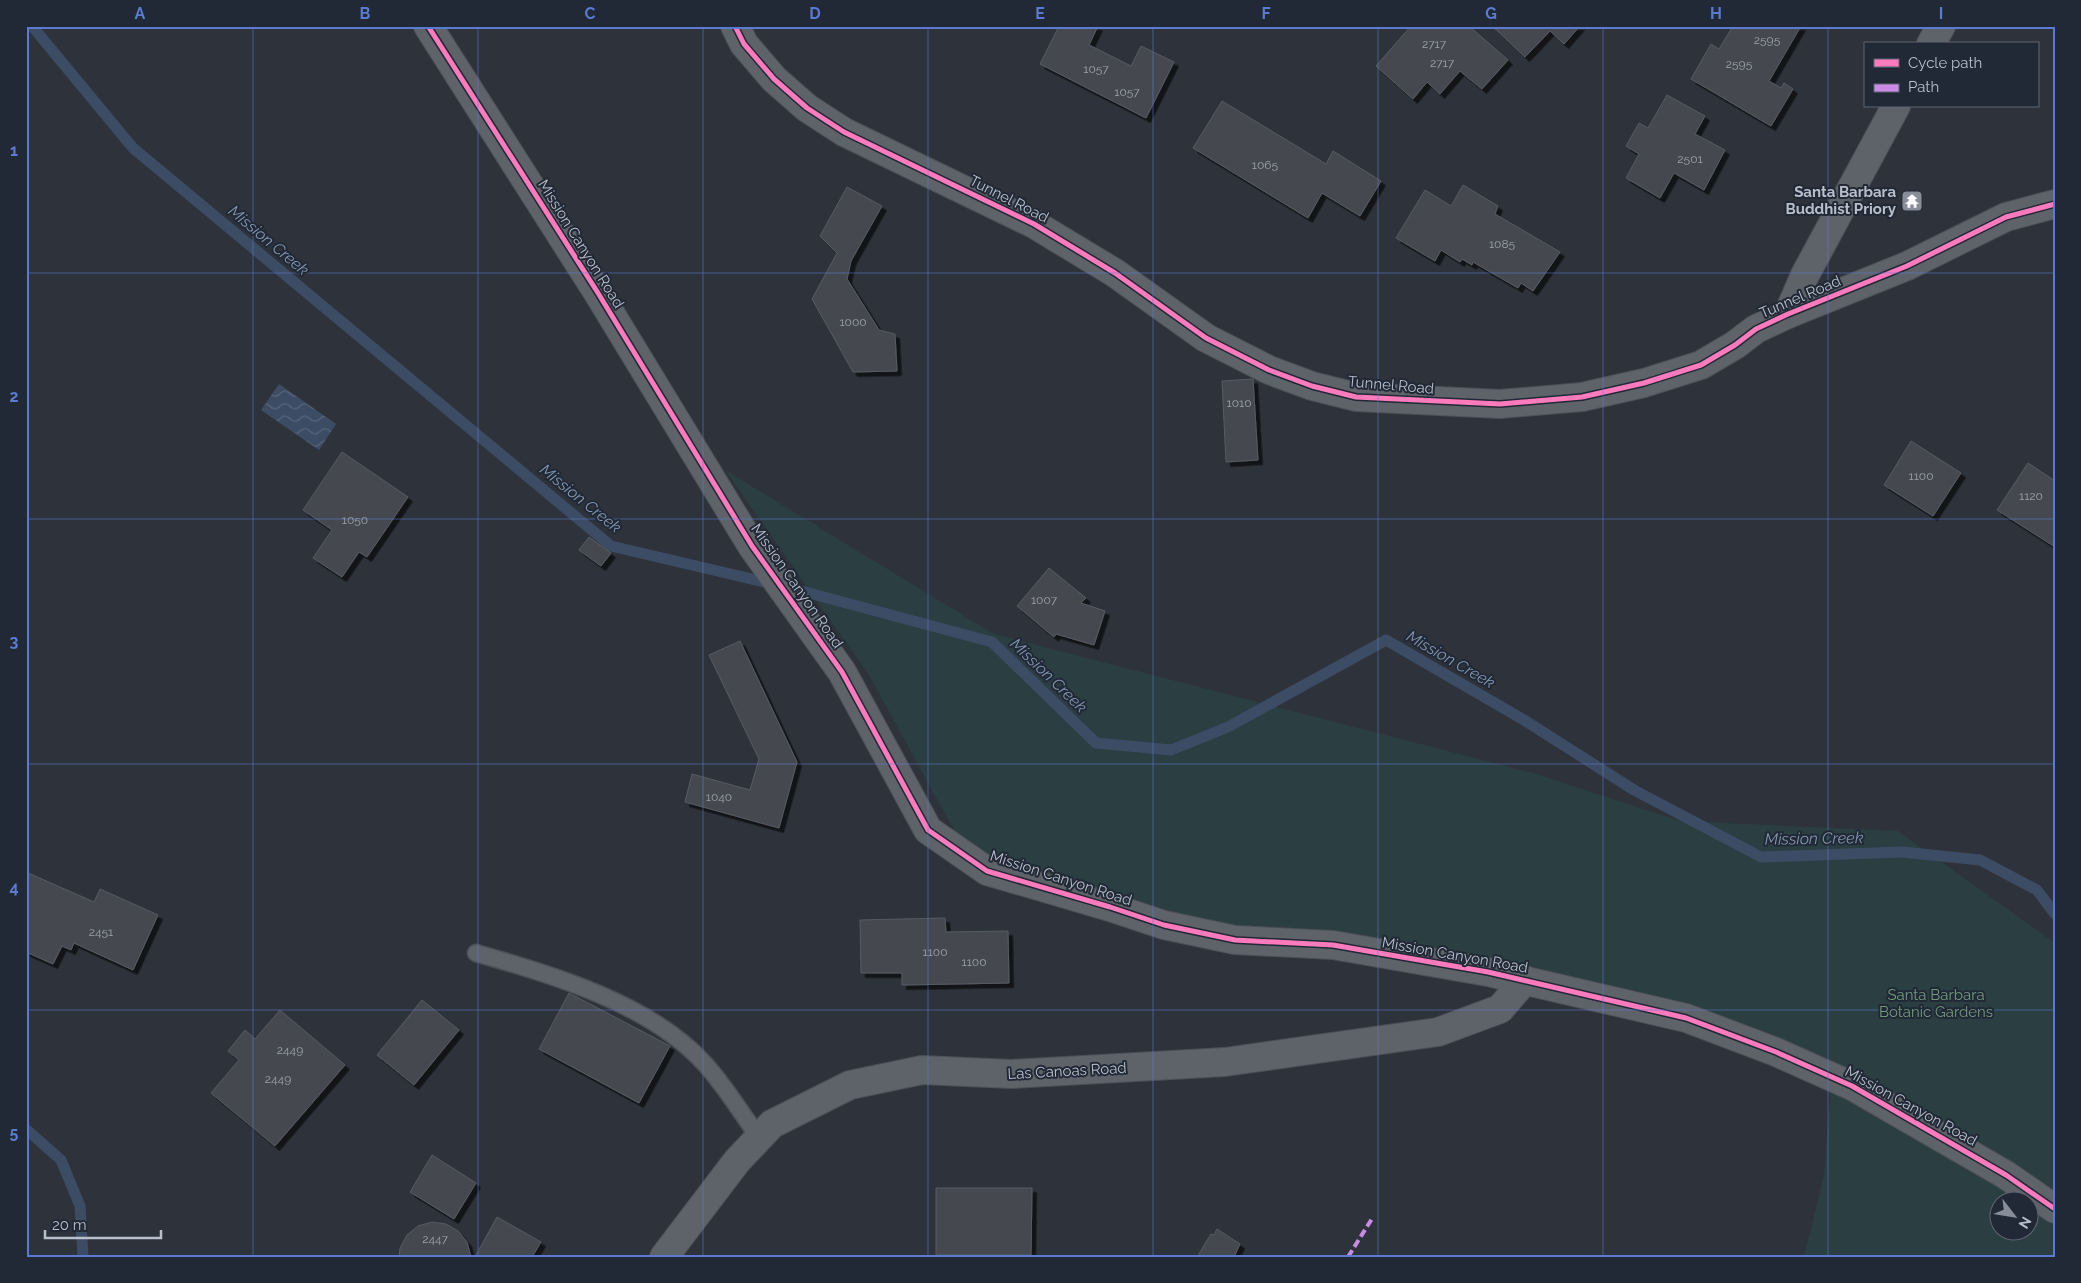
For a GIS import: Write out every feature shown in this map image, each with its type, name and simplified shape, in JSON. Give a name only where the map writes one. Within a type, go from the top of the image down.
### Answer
[{"type":"street","name":"Mission Canyon Road","points":[[428,26],[598,293],[752,546],[842,672],[928,830],[986,871],[1110,907],[1164,925],[1226,938],[1333,945],[1525,980],[1655,1009],[1686,1018],[1776,1052],[1852,1086],[2006,1175],[2055,1209]]},
{"type":"street","name":"Tunnel Road","points":[[735,26],[744,44],[774,79],[807,108],[844,132],[1034,224],[1115,273],[1206,338],[1269,370],[1312,386],[1356,397],[1500,404],[1582,397],[1644,383],[1701,365],[1735,345],[1756,329],[1788,314],[1907,266],[2006,217],[2055,204]]},
{"type":"street","points":[[1932,42],[1941,26]]},
{"type":"street","points":[[1788,314],[1805,275],[1895,108]]},
{"type":"street","name":"Las Canoas Road","points":[[664,1257],[737,1161],[772,1124],[850,1085],[922,1070],[1012,1074],[1225,1062],[1438,1032],[1500,1009],[1525,980]]},
{"type":"lane","points":[[476,953],[578,985],[648,1018],[678,1039],[705,1064],[759,1137]]},
{"type":"green space","name":"Santa Barbara Botanic Gardens","points":[[725,470],[994,634],[1533,773],[1680,821],[1898,831],[2055,943],[2055,1257],[1804,1257],[1824,1175],[1833,1063],[1682,1011],[1262,942],[1014,873],[955,832],[869,675]]},
{"type":"water","points":[[279,384],[336,424],[319,450],[261,410]]},
{"type":"building","points":[[1059,26],[1098,26],[1089,45],[1131,66],[1141,46],[1174,62],[1146,118],[1040,64]]},
{"type":"building","points":[[1411,26],[1469,26],[1508,60],[1482,89],[1460,71],[1440,94],[1427,82],[1413,99],[1376,66]]},
{"type":"building","points":[[1492,26],[1580,26],[1564,44],[1550,31],[1525,57]]},
{"type":"building","points":[[1733,26],[1801,26],[1769,81],[1781,88],[1784,83],[1793,89],[1771,126],[1691,79],[1711,44],[1719,49]]},
{"type":"building","points":[[1667,95],[1705,116],[1695,134],[1725,150],[1704,190],[1674,173],[1660,198],[1626,178],[1639,154],[1626,146],[1639,123],[1648,128]]},
{"type":"building","points":[[1222,101],[1326,164],[1333,151],[1381,181],[1360,216],[1322,193],[1308,218],[1193,148]]},
{"type":"building","points":[[1463,185],[1498,206],[1495,214],[1560,252],[1533,291],[1521,283],[1518,288],[1473,262],[1472,265],[1462,259],[1460,262],[1441,250],[1435,261],[1396,238],[1425,190],[1451,206]]},
{"type":"building","points":[[847,187],[882,206],[851,261],[847,279],[879,330],[895,334],[897,371],[853,372],[812,299],[837,253],[820,236]]},
{"type":"building","points":[[1253,379],[1258,460],[1226,462],[1222,381]]},
{"type":"building","points":[[1911,441],[1961,473],[1933,516],[1884,485]]},
{"type":"building","points":[[342,452],[408,497],[367,557],[359,552],[342,577],[313,558],[332,530],[303,510]]},
{"type":"building","points":[[2028,463],[2055,481],[2055,547],[1997,510]]},
{"type":"building","points":[[589,537],[611,553],[601,566],[579,550]]},
{"type":"building","points":[[1049,568],[1086,598],[1081,603],[1105,611],[1094,645],[1056,634],[1054,637],[1017,606]]},
{"type":"building","points":[[740,641],[797,762],[779,828],[685,802],[692,774],[750,790],[759,759],[709,655]]},
{"type":"building","points":[[26,872],[94,902],[100,889],[158,915],[133,970],[74,943],[71,950],[62,946],[53,964],[26,952]]},
{"type":"building","points":[[945,918],[946,932],[1008,931],[1009,983],[902,985],[902,973],[861,973],[860,920]]},
{"type":"building","points":[[569,993],[670,1046],[639,1103],[539,1049]]},
{"type":"building","points":[[422,1000],[459,1030],[414,1085],[377,1055]]},
{"type":"building","points":[[280,1010],[345,1065],[275,1146],[211,1093],[239,1060],[228,1051],[245,1030],[255,1039]]},
{"type":"building","points":[[432,1155],[476,1183],[454,1219],[410,1192]]},
{"type":"building","points":[[936,1188],[1032,1188],[1031,1255],[936,1255]]},
{"type":"building","points":[[497,1217],[541,1242],[532,1257],[475,1257]]},
{"type":"building","points":[[432,1222],[446,1224],[458,1231],[467,1242],[471,1257],[399,1257],[400,1248],[407,1235],[418,1226]]},
{"type":"building","points":[[1217,1229],[1240,1244],[1234,1257],[1197,1257],[1211,1234],[1214,1235]]},
{"type":"waterway","name":"Mission Creek","points":[[32,26],[133,148],[611,546],[794,589],[992,642],[1096,743],[1171,750],[1228,727],[1386,640],[1524,720],[1634,790],[1761,857],[1902,852],[1980,860],[2037,890],[2055,914]]},
{"type":"waterway","points":[[26,1129],[61,1160],[80,1206],[83,1257]]},
{"type":"marked path","points":[[1348,1257],[1373,1217]]},
{"type":"cycle path","points":[[428,26],[598,293],[752,546],[842,672],[928,830],[987,871],[1164,925],[1235,940],[1333,945],[1488,972],[1686,1018],[1776,1052],[1852,1086],[2006,1175],[2055,1209]]},
{"type":"cycle path","points":[[735,26],[744,44],[774,79],[807,108],[844,132],[1034,224],[1115,273],[1206,338],[1269,370],[1312,386],[1356,397],[1500,404],[1582,397],[1644,383],[1701,365],[1735,345],[1756,329],[1788,314],[1907,266],[2006,217],[2055,204]]},
{"type":"place","name":"Santa Barbara Buddhist Priory","points":[[1912,201]]}]
